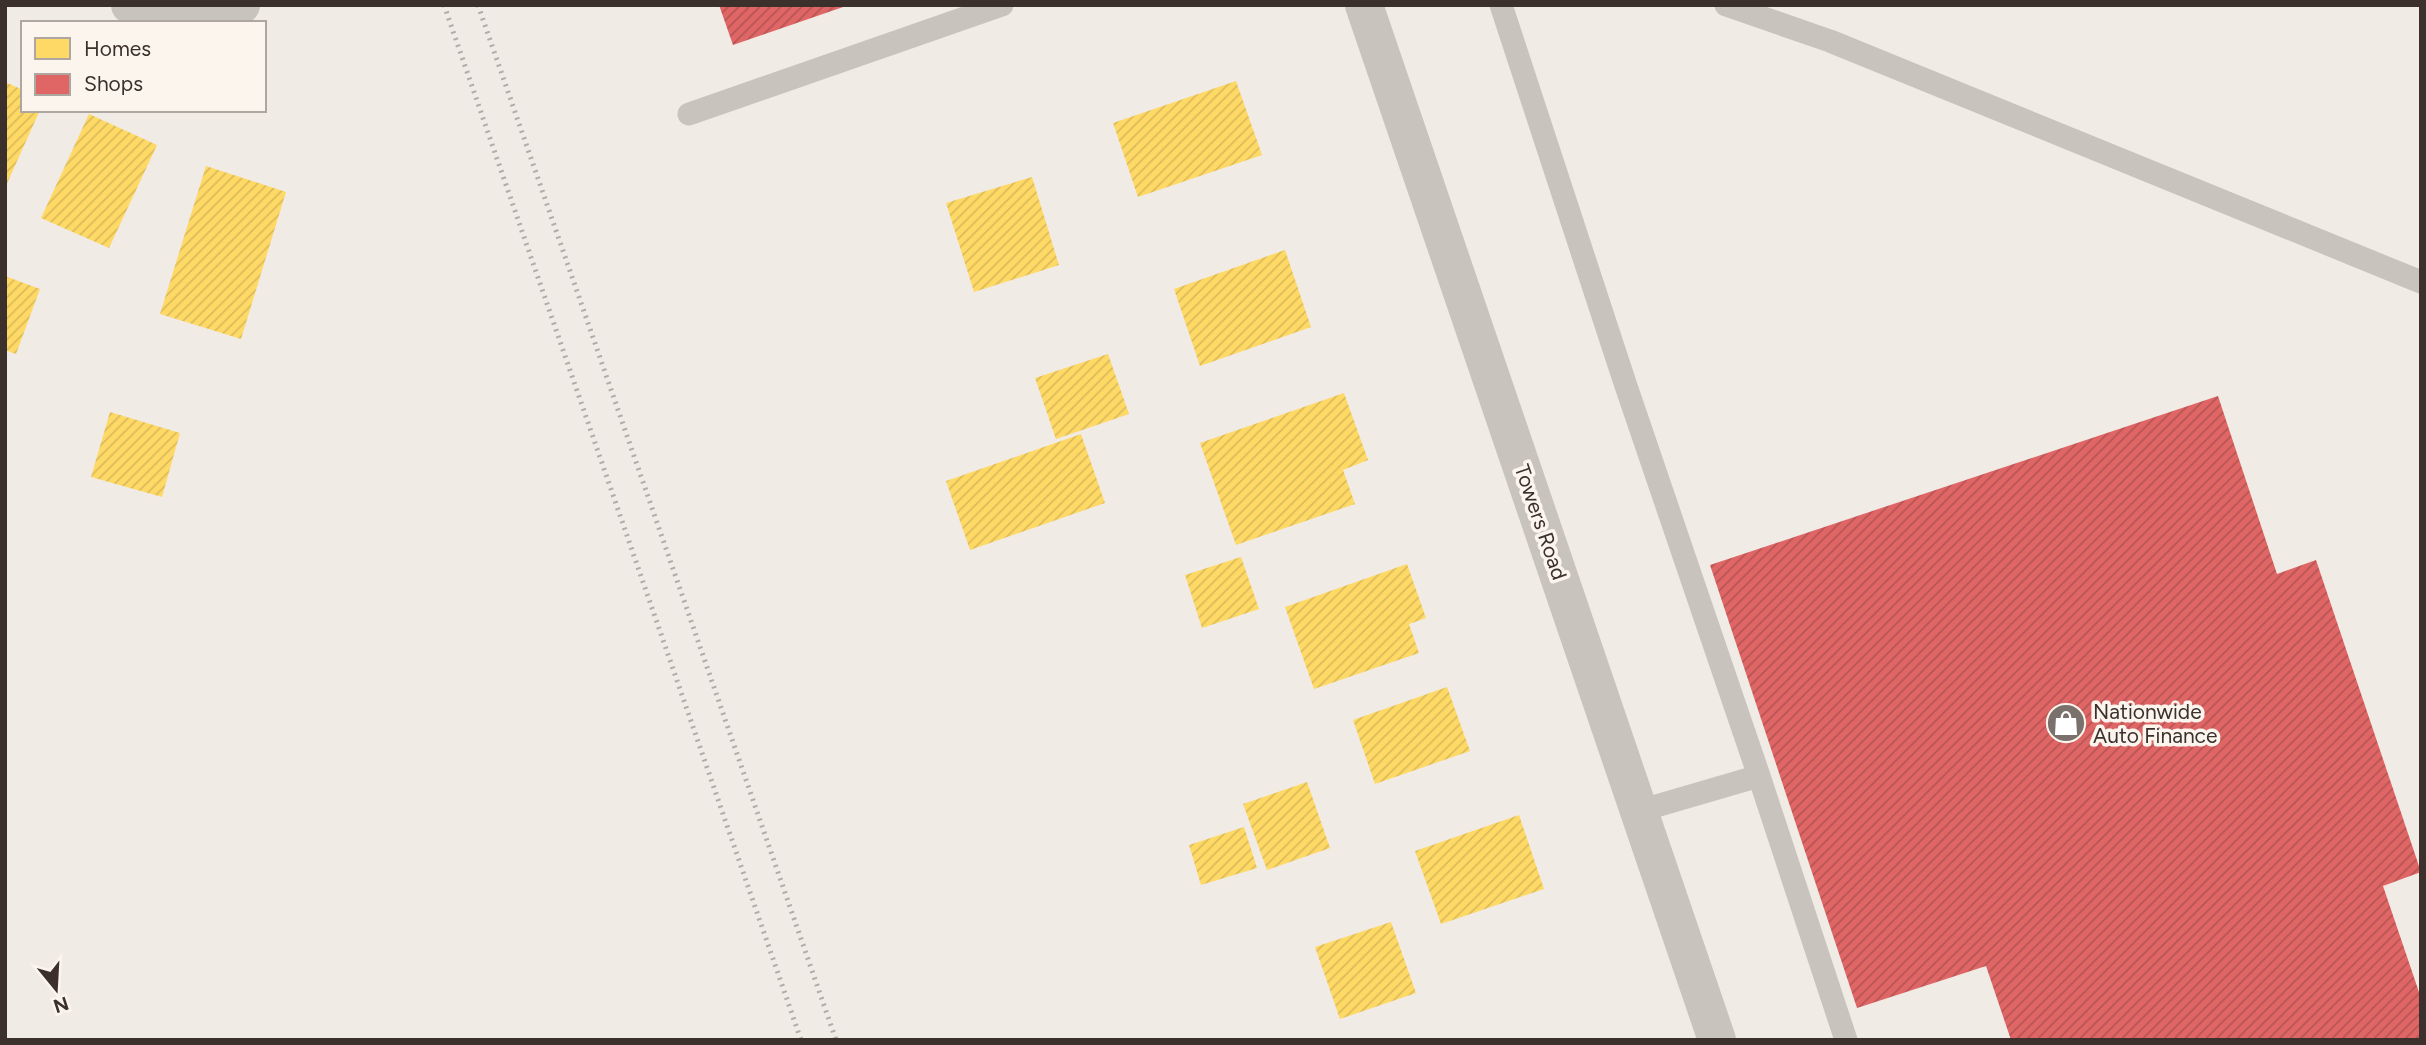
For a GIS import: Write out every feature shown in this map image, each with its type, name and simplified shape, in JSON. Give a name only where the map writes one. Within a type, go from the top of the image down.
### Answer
[{"type":"street","points":[[130,5],[155,15],[195,17],[229,12],[241,5]]},
{"type":"street","name":"Towers Road","points":[[1364,5],[1717,1040]]},
{"type":"lane","points":[[689,114],[1002,5]]},
{"type":"lane","points":[[1501,5],[1846,1040]]},
{"type":"lane","points":[[1726,5],[1843,46],[2421,282]]},
{"type":"lane","points":[[1639,811],[1759,776]]},
{"type":"building: Homes","points":[[1236,81],[1262,155],[1138,197],[1113,123]]},
{"type":"building: Homes","points":[[5,82],[21,89],[21,112],[39,112],[5,188]]},
{"type":"building: Homes","points":[[89,114],[157,145],[109,248],[41,218]]},
{"type":"building: Homes","points":[[206,166],[286,192],[241,339],[160,314]]},
{"type":"building: Homes","points":[[1032,177],[1059,265],[974,292],[946,203]]},
{"type":"building: Homes","points":[[1285,250],[1311,327],[1200,366],[1174,289]]},
{"type":"building: Homes","points":[[5,276],[40,289],[16,354],[5,350]]},
{"type":"building: Homes","points":[[1108,354],[1129,414],[1056,439],[1035,378]]},
{"type":"building: Homes","points":[[1344,393],[1368,460],[1343,470],[1355,504],[1236,545],[1200,443]]},
{"type":"building: Homes","points":[[110,412],[180,433],[162,497],[91,477]]},
{"type":"building: Homes","points":[[1081,434],[1105,503],[970,550],[946,481]]},
{"type":"building: Homes","points":[[1241,557],[1259,609],[1202,628],[1185,575]]},
{"type":"building: Homes","points":[[1407,564],[1426,618],[1409,624],[1419,653],[1314,689],[1285,607]]},
{"type":"building: Homes","points":[[1447,687],[1470,751],[1375,784],[1353,720]]},
{"type":"building: Homes","points":[[1307,782],[1330,848],[1267,870],[1243,804]]},
{"type":"building: Homes","points":[[1519,815],[1544,889],[1441,924],[1415,851]]},
{"type":"building: Homes","points":[[1244,827],[1257,868],[1201,885],[1189,845]]},
{"type":"building: Homes","points":[[1391,922],[1416,993],[1340,1019],[1315,947]]},
{"type":"building: Shops","points":[[719,5],[846,5],[846,6],[733,45]]},
{"type":"building: Shops","name":"Nationwide Auto Finance","points":[[2218,396],[2277,574],[2316,560],[2421,872],[2383,886],[2421,998],[2421,1040],[2011,1040],[1986,966],[1857,1008],[1710,565]]},
{"type":"railway","points":[[444,5],[801,1040]]},
{"type":"railway","points":[[478,5],[836,1040]]},
{"type":"place","name":"Nationwide Auto Finance","points":[[2066,723]]}]
